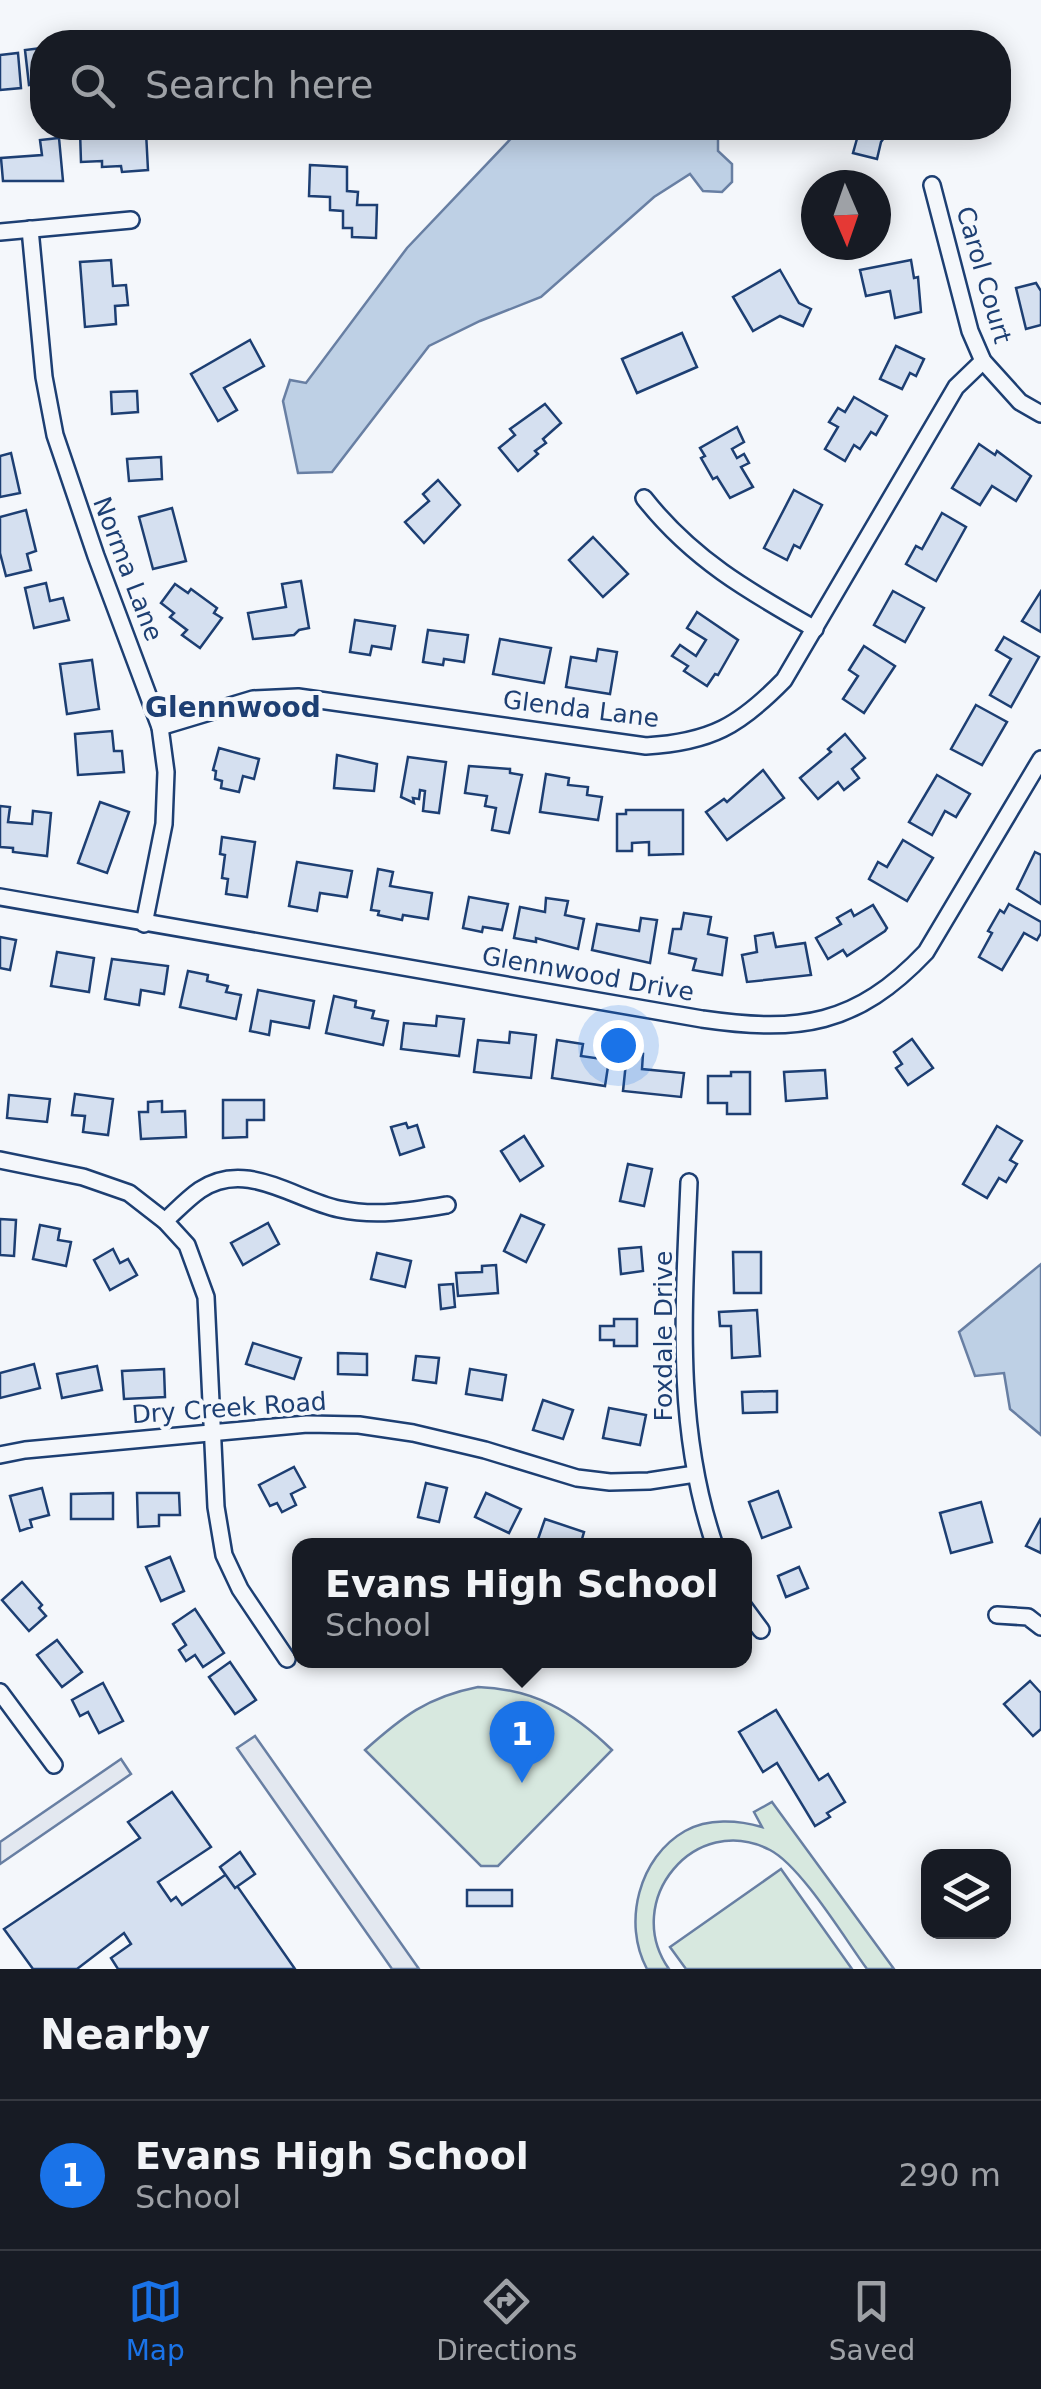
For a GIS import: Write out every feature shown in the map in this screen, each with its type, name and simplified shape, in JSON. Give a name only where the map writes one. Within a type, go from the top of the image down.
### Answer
[{"type":"street","name":"Carol Court","points":[[932,185],[970,331],[983,362],[1020,402],[1041,414]]},
{"type":"street","points":[[0,232],[131,220]]},
{"type":"street","name":"Norma Lane","points":[[30,229],[44,377],[55,435],[160,727],[166,772],[164,824],[144,924]]},
{"type":"street","name":"Glenda Lane","points":[[160,727],[253,699],[298,697],[646,746],[686,743],[720,731],[755,710],[784,680],[956,387],[983,362]]},
{"type":"street","points":[[644,498],[669,530],[716,570],[814,628]]},
{"type":"street","name":"Glennwood Drive","points":[[0,897],[702,1019],[749,1026],[796,1026],[836,1016],[873,998],[926,952],[1041,759]]},
{"type":"street","points":[[0,1160],[84,1176],[129,1193],[187,1245],[206,1297],[210,1433],[224,1555],[240,1590],[287,1659]]},
{"type":"street","points":[[165,1222],[198,1191],[219,1180],[241,1178],[268,1182],[313,1203],[370,1214],[447,1204]]},
{"type":"street","name":"Foxdale Drive","points":[[689,1182],[683,1373],[695,1474],[713,1538]]},
{"type":"street","name":"Dry Creek Road","points":[[0,1455],[307,1424],[359,1425],[484,1450],[577,1478],[610,1482],[695,1474]]},
{"type":"street","points":[[997,1615],[1028,1617],[1041,1628]]},
{"type":"street","points":[[752,1618],[760,1630]]},
{"type":"street","points":[[0,1692],[54,1765]]},
{"type":"shaded area","points":[[478,1687],[517,1692],[551,1705],[582,1724],[612,1750],[498,1866],[481,1866],[365,1750],[416,1710],[444,1696]]},
{"type":"shaded area","points":[[255,1736],[419,1969],[392,1969],[237,1748]]},
{"type":"shaded area","points":[[121,1759],[131,1774],[0,1864],[0,1842]]},
{"type":"shaded area","points":[[772,1802],[894,1969],[867,1969],[795,1871],[770,1850],[742,1841],[716,1843],[692,1853],[673,1869],[660,1891],[654,1916],[656,1943],[669,1969],[647,1969],[636,1932],[636,1912],[639,1892],[656,1857],[685,1831],[703,1824],[733,1822],[762,1827],[754,1812]]},
{"type":"shaded area","points":[[781,1869],[852,1969],[686,1969],[670,1947]]},
{"type":"water","points":[[510,140],[718,140],[718,151],[732,164],[732,182],[722,192],[703,191],[690,174],[654,197],[541,297],[429,346],[332,472],[298,473],[283,401],[290,380],[306,383],[407,248]]},
{"type":"water","points":[[1041,1264],[1041,1435],[1010,1409],[1004,1373],[975,1376],[959,1332]]},
{"type":"building","points":[[30,49],[29,85],[25,50]]},
{"type":"building","points":[[18,53],[21,88],[0,90],[0,55]]},
{"type":"building","points":[[40,140],[59,140],[63,181],[3,181],[1,158],[42,155]]},
{"type":"building","points":[[80,140],[146,140],[148,170],[122,172],[121,166],[102,167],[102,161],[81,162]]},
{"type":"building","points":[[857,140],[882,140],[877,159],[853,153]]},
{"type":"building","points":[[310,165],[347,167],[347,191],[358,192],[357,205],[377,205],[376,238],[352,237],[352,228],[343,228],[343,211],[330,210],[330,197],[309,196]]},
{"type":"building","points":[[111,260],[113,286],[126,285],[128,305],[115,306],[116,324],[85,327],[80,262]]},
{"type":"building","points":[[911,260],[914,278],[918,277],[921,312],[895,318],[890,291],[866,296],[860,270]]},
{"type":"building","points":[[780,270],[799,303],[811,309],[803,326],[780,316],[753,331],[733,297]]},
{"type":"building","points":[[1036,283],[1041,291],[1041,325],[1026,329],[1016,288]]},
{"type":"building","points":[[682,333],[697,367],[637,393],[622,359]]},
{"type":"building","points":[[250,340],[264,366],[224,388],[237,410],[218,421],[191,374]]},
{"type":"building","points":[[896,346],[924,359],[916,376],[910,373],[902,389],[880,379]]},
{"type":"building","points":[[137,391],[138,412],[112,414],[111,392]]},
{"type":"building","points":[[854,397],[887,416],[876,435],[871,432],[860,449],[854,445],[845,461],[825,449],[838,427],[829,422],[838,408],[845,412]]},
{"type":"building","points":[[545,404],[561,423],[543,439],[546,443],[535,451],[538,454],[518,471],[499,448],[515,435],[510,429]]},
{"type":"building","points":[[737,427],[744,442],[732,449],[737,458],[744,454],[749,463],[741,467],[753,487],[730,498],[717,477],[713,479],[700,448]]},
{"type":"building","points":[[979,444],[995,455],[997,451],[1031,476],[1016,501],[992,486],[980,505],[952,488]]},
{"type":"building","points":[[11,453],[20,493],[0,497],[0,456]]},
{"type":"building","points":[[161,457],[162,479],[129,481],[127,459]]},
{"type":"building","points":[[438,480],[460,505],[424,543],[405,522],[429,501],[423,494]]},
{"type":"building","points":[[794,490],[822,505],[800,548],[794,545],[787,560],[764,548]]},
{"type":"building","points":[[172,508],[186,561],[153,569],[139,517]]},
{"type":"building","points":[[26,510],[36,551],[27,554],[31,570],[6,576],[0,553],[0,517]]},
{"type":"building","points":[[942,513],[966,527],[936,581],[906,564],[916,546],[922,549]]},
{"type":"building","points":[[593,537],[628,574],[603,597],[569,560]]},
{"type":"building","points":[[301,581],[309,628],[294,635],[253,639],[248,613],[286,607],[282,584]]},
{"type":"building","points":[[46,583],[50,601],[63,598],[69,620],[34,628],[25,588]]},
{"type":"building","points":[[175,584],[188,593],[191,589],[217,608],[214,613],[222,618],[200,648],[182,635],[187,630],[170,617],[174,613],[161,603]]},
{"type":"building","points":[[893,591],[924,608],[905,642],[874,625]]},
{"type":"building","points":[[1041,591],[1041,632],[1022,621]]},
{"type":"building","points":[[697,612],[738,640],[707,686],[684,671],[688,666],[672,656],[680,645],[696,656],[706,640],[687,628]]},
{"type":"building","points":[[355,620],[395,626],[391,649],[372,646],[370,655],[350,652]]},
{"type":"building","points":[[428,630],[468,635],[464,662],[423,662]]},
{"type":"building","points":[[1004,637],[1039,657],[1011,707],[990,695],[1011,659],[996,650]]},
{"type":"building","points":[[500,639],[551,648],[544,683],[493,674]]},
{"type":"building","points":[[864,646],[895,666],[864,713],[843,699],[858,676],[849,670]]},
{"type":"building","points":[[598,649],[617,652],[610,694],[566,687],[571,657],[596,661]]},
{"type":"building","points":[[92,660],[99,709],[67,714],[60,664]]},
{"type":"building","points":[[976,705],[1007,722],[982,765],[951,749]]},
{"type":"building","points":[[112,731],[114,751],[122,751],[124,772],[78,775],[75,734]]},
{"type":"building","points":[[845,734],[865,758],[852,769],[859,778],[844,790],[838,782],[818,799],[800,778],[831,752],[828,749]]},
{"type":"building","points":[[219,748],[259,759],[254,779],[243,776],[239,792],[221,788],[222,781],[215,779],[213,770]]},
{"type":"building","points":[[337,755],[377,764],[374,791],[334,788]]},
{"type":"building","points":[[408,757],[446,762],[439,813],[423,811],[425,791],[420,790],[419,799],[413,798],[414,803],[401,797]]},
{"type":"building","points":[[469,766],[510,769],[510,773],[522,775],[509,833],[492,830],[496,808],[485,806],[487,796],[465,793]]},
{"type":"building","points":[[763,770],[784,798],[727,840],[706,812],[724,799],[727,802]]},
{"type":"building","points":[[546,774],[569,778],[568,785],[588,787],[587,795],[602,797],[598,820],[540,812]]},
{"type":"building","points":[[937,775],[970,794],[956,817],[945,811],[932,835],[909,822]]},
{"type":"building","points":[[100,802],[129,812],[107,873],[78,863]]},
{"type":"building","points":[[0,806],[10,807],[8,822],[32,824],[33,811],[51,813],[47,856],[0,847]]},
{"type":"building","points":[[626,810],[683,810],[683,854],[649,855],[649,842],[632,843],[632,851],[617,851],[617,814],[626,814]]},
{"type":"building","points":[[222,837],[255,842],[247,897],[226,894],[228,879],[222,878],[225,855],[220,854]]},
{"type":"building","points":[[903,840],[933,858],[907,901],[869,879],[878,862],[887,867]]},
{"type":"building","points":[[1035,852],[1041,855],[1041,904],[1017,889]]},
{"type":"building","points":[[297,862],[352,871],[347,897],[320,893],[317,911],[289,906]]},
{"type":"building","points":[[378,869],[393,872],[390,886],[432,893],[428,919],[403,915],[402,920],[371,910]]},
{"type":"building","points":[[469,897],[508,904],[502,930],[483,927],[482,932],[463,928]]},
{"type":"building","points":[[546,898],[568,901],[565,915],[584,919],[578,949],[536,938],[536,942],[514,938],[520,907],[545,912]]},
{"type":"building","points":[[1009,904],[1041,922],[1041,933],[1037,940],[1024,933],[1002,970],[979,957],[992,933],[988,931],[1000,910],[1004,913]]},
{"type":"building","points":[[873,905],[887,928],[885,931],[847,956],[843,950],[828,959],[816,938],[841,924],[837,918],[851,910],[854,916]]},
{"type":"building","points":[[684,913],[711,917],[708,934],[727,938],[722,975],[693,970],[696,959],[669,953],[673,929],[681,929]]},
{"type":"building","points":[[641,918],[657,920],[650,963],[592,950],[597,924],[639,931]]},
{"type":"building","points":[[773,933],[776,947],[805,943],[811,975],[747,982],[742,955],[757,952],[755,936]]},
{"type":"building","points":[[0,937],[16,940],[10,970],[0,968]]},
{"type":"building","points":[[57,952],[94,958],[89,992],[51,986]]},
{"type":"building","points":[[112,959],[168,966],[164,994],[141,990],[139,1005],[105,999]]},
{"type":"building","points":[[188,971],[208,975],[207,981],[228,986],[226,992],[241,995],[236,1019],[180,1007]]},
{"type":"building","points":[[258,990],[314,1001],[309,1028],[271,1021],[269,1035],[250,1031]]},
{"type":"building","points":[[334,996],[356,1001],[355,1007],[374,1011],[372,1018],[388,1021],[383,1045],[326,1033]]},
{"type":"building","points":[[437,1016],[464,1019],[459,1056],[401,1049],[404,1023],[436,1026]]},
{"type":"building","points":[[510,1032],[536,1035],[531,1078],[474,1072],[478,1040],[509,1043]]},
{"type":"building","points":[[912,1039],[933,1068],[908,1085],[896,1068],[902,1064],[894,1052]]},
{"type":"building","points":[[557,1040],[583,1044],[581,1056],[609,1060],[605,1086],[552,1078]]},
{"type":"building","points":[[627,1053],[643,1054],[642,1069],[684,1073],[681,1097],[623,1091]]},
{"type":"building","points":[[825,1070],[827,1098],[786,1101],[784,1072]]},
{"type":"building","points":[[731,1072],[750,1072],[750,1114],[727,1114],[727,1103],[708,1103],[708,1076],[731,1076]]},
{"type":"building","points":[[75,1094],[113,1099],[108,1135],[83,1132],[85,1116],[72,1115]]},
{"type":"building","points":[[9,1095],[50,1099],[47,1122],[7,1118]]},
{"type":"building","points":[[223,1100],[264,1100],[264,1120],[247,1120],[247,1137],[223,1138]]},
{"type":"building","points":[[162,1101],[162,1112],[185,1111],[186,1137],[141,1139],[139,1112],[148,1112],[148,1102]]},
{"type":"building","points":[[406,1123],[408,1128],[417,1125],[424,1147],[400,1155],[391,1127]]},
{"type":"building","points":[[997,1126],[1022,1141],[1010,1160],[1017,1164],[1006,1182],[999,1178],[987,1198],[963,1184]]},
{"type":"building","points":[[524,1136],[543,1166],[520,1181],[501,1151]]},
{"type":"building","points":[[628,1164],[652,1169],[644,1206],[620,1201]]},
{"type":"building","points":[[521,1215],[544,1225],[526,1262],[504,1251]]},
{"type":"building","points":[[0,1219],[16,1220],[14,1256],[0,1255]]},
{"type":"building","points":[[268,1223],[279,1244],[243,1265],[231,1243]]},
{"type":"building","points":[[40,1225],[60,1229],[58,1240],[71,1242],[66,1266],[33,1259]]},
{"type":"building","points":[[641,1247],[643,1271],[621,1274],[619,1249]]},
{"type":"building","points":[[113,1249],[120,1263],[128,1259],[137,1275],[110,1290],[94,1260]]},
{"type":"building","points":[[733,1252],[761,1252],[761,1293],[734,1293]]},
{"type":"building","points":[[377,1253],[411,1261],[405,1287],[371,1279]]},
{"type":"building","points":[[496,1265],[498,1293],[458,1296],[456,1273],[482,1272],[482,1266]]},
{"type":"building","points":[[453,1284],[455,1307],[441,1309],[439,1285]]},
{"type":"building","points":[[757,1310],[760,1356],[732,1358],[731,1326],[720,1326],[719,1312]]},
{"type":"building","points":[[614,1319],[637,1319],[637,1346],[614,1346],[614,1340],[600,1340],[600,1326],[614,1326]]},
{"type":"building","points":[[253,1343],[301,1358],[294,1379],[246,1364]]},
{"type":"building","points":[[338,1353],[367,1354],[367,1375],[338,1374]]},
{"type":"building","points":[[416,1356],[439,1358],[436,1383],[413,1380]]},
{"type":"building","points":[[34,1364],[40,1388],[0,1398],[0,1373]]},
{"type":"building","points":[[97,1366],[102,1390],[62,1398],[57,1374]]},
{"type":"building","points":[[164,1369],[165,1397],[124,1399],[122,1371]]},
{"type":"building","points":[[470,1369],[506,1375],[502,1400],[466,1394]]},
{"type":"building","points":[[777,1391],[777,1412],[743,1413],[742,1392]]},
{"type":"building","points":[[543,1400],[573,1410],[563,1439],[533,1430]]},
{"type":"building","points":[[609,1408],[646,1415],[640,1445],[603,1438]]},
{"type":"building","points":[[294,1467],[305,1487],[291,1494],[296,1505],[282,1512],[277,1503],[270,1506],[259,1485]]},
{"type":"building","points":[[426,1483],[447,1488],[439,1522],[418,1517]]},
{"type":"building","points":[[42,1488],[49,1515],[30,1520],[32,1527],[20,1531],[10,1496]]},
{"type":"building","points":[[778,1491],[791,1527],[762,1538],[749,1502]]},
{"type":"building","points":[[113,1493],[113,1519],[71,1519],[71,1494]]},
{"type":"building","points":[[137,1493],[179,1493],[180,1515],[159,1515],[159,1526],[138,1527]]},
{"type":"building","points":[[486,1493],[521,1509],[509,1533],[475,1517]]},
{"type":"building","points":[[981,1502],[992,1542],[951,1553],[940,1513]]},
{"type":"building","points":[[1041,1518],[1041,1553],[1026,1546]]},
{"type":"building","points":[[545,1519],[584,1532],[582,1538],[538,1538]]},
{"type":"building","points":[[170,1557],[184,1591],[161,1601],[146,1567]]},
{"type":"building","points":[[799,1567],[808,1588],[786,1597],[778,1576]]},
{"type":"building","points":[[22,1582],[42,1605],[39,1608],[46,1616],[29,1631],[2,1600]]},
{"type":"building","points":[[195,1609],[224,1653],[203,1667],[195,1655],[186,1661],[179,1650],[186,1645],[173,1624]]},
{"type":"building","points":[[57,1640],[82,1672],[62,1687],[37,1655]]},
{"type":"building","points":[[230,1662],[256,1700],[235,1714],[209,1677]]},
{"type":"building","points":[[1030,1681],[1041,1693],[1041,1729],[1033,1736],[1004,1704]]},
{"type":"building","points":[[103,1683],[123,1721],[99,1733],[88,1712],[80,1716],[72,1700]]},
{"type":"building","points":[[776,1710],[819,1780],[828,1774],[845,1802],[815,1826],[777,1763],[763,1772],[739,1732]]},
{"type":"building","points":[[172,1792],[211,1847],[158,1882],[171,1901],[176,1897],[182,1905],[228,1873],[295,1969],[118,1969],[111,1958],[131,1944],[124,1933],[77,1969],[33,1969],[4,1929],[140,1838],[128,1822]]},
{"type":"building","points":[[240,1852],[255,1874],[235,1888],[220,1867]]},
{"type":"building","points":[[467,1890],[512,1890],[512,1906],[467,1906]]},
{"type":"place","name":"Evans High School","points":[[522,1783]]},
{"type":"district","name":"Glennwood","points":[[233,707]]}]
